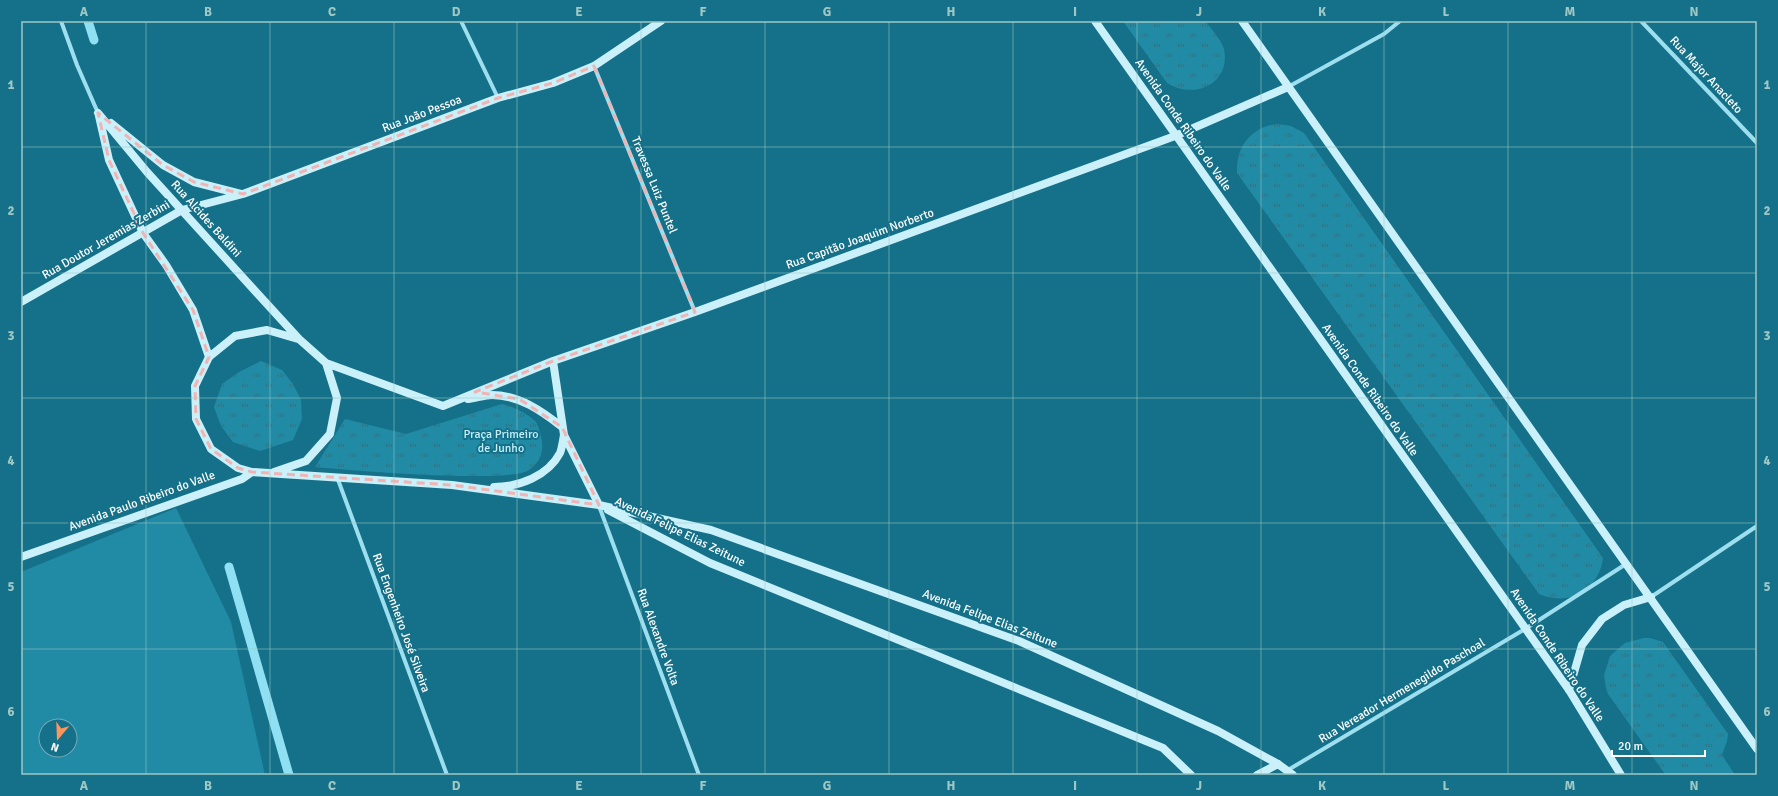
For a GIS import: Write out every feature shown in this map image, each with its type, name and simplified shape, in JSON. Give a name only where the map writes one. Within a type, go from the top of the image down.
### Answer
[{"type":"main road","name":"Rua João Pessoa","points":[[182,210],[243,194],[498,98],[553,83],[594,66],[661,21]]},
{"type":"main road","name":"Avenida Conde Ribeiro do Valle","points":[[1095,21],[1175,136],[1569,690],[1621,775]]},
{"type":"main road","points":[[1242,21],[1757,748]]},
{"type":"main road","name":"Rua Capitão Joaquim Norberto","points":[[552,361],[695,312],[1175,136],[1288,87]]},
{"type":"main road","points":[[98,113],[163,165],[194,182],[243,194]]},
{"type":"main road","name":"Rua Alcides Baldini","points":[[98,113],[147,172],[299,339]]},
{"type":"main road","name":"Rua Alcides Baldini","points":[[98,113],[109,160],[143,234],[166,265],[193,310],[209,357]]},
{"type":"main road","name":"Rua Doutor Jeremias Zerbini","points":[[21,302],[143,234],[182,210]]},
{"type":"main road","points":[[267,330],[299,339],[326,363],[443,406],[552,361],[563,431],[599,505],[461,487],[252,472],[238,468],[211,449],[196,419],[195,386],[209,357],[235,336],[267,330]]},
{"type":"main road","points":[[271,473],[306,461],[330,434],[337,398],[326,363]]},
{"type":"main road","points":[[450,402],[492,395],[519,399],[545,414],[563,431]]},
{"type":"main road","points":[[461,487],[502,487],[526,481],[546,470],[560,452],[563,431]]},
{"type":"main road","name":"Avenida Paulo Ribeiro do Valle","points":[[21,557],[242,479],[252,472]]},
{"type":"main road","name":"Avenida Felipe Elias Zeitune","points":[[599,505],[711,530],[1018,640],[1218,731],[1278,764],[1290,773]]},
{"type":"main road","name":"Avenida Felipe Elias Zeitune","points":[[599,505],[710,563],[1163,748],[1191,775]]},
{"type":"main road","points":[[1569,690],[1582,645],[1602,619],[1624,605],[1651,597]]},
{"type":"main road","points":[[1257,775],[1278,764]]},
{"type":"street","name":"Rua Alcides Baldini","points":[[61,21],[77,65],[98,113]]},
{"type":"street","points":[[461,21],[498,98]]},
{"type":"street","points":[[1288,87],[1384,34],[1400,21]]},
{"type":"street","name":"Rua Major Anacleto","points":[[1641,21],[1757,143]]},
{"type":"street","name":"Travessa Luiz Puntel","points":[[594,66],[695,312]]},
{"type":"street","name":"Rua Engenheiro José Silveira","points":[[337,477],[447,775]]},
{"type":"street","name":"Rua Alexandre Volta","points":[[599,505],[698,775]]},
{"type":"street","points":[[1651,597],[1757,526]]},
{"type":"street","name":"Rua Vereador Hermenegildo Paschoal","points":[[1290,773],[1525,629],[1626,563]]},
{"type":"highlighted area","points":[[594,66],[695,312],[553,361],[475,392],[519,399],[562,427],[599,505],[452,485],[252,472],[238,468],[211,449],[196,419],[195,386],[209,357],[193,310],[143,233],[109,160],[98,113],[163,165],[194,182],[243,194],[498,98],[553,83]]},
{"type":"green space","points":[[1123,21],[1205,21],[1223,45],[1225,61],[1222,71],[1216,80],[1208,86],[1199,89],[1188,90],[1177,88],[1167,83]]},
{"type":"green space","points":[[1277,124],[1291,126],[1304,133],[1603,558],[1596,579],[1581,593],[1571,597],[1561,598],[1539,594],[1237,173],[1239,155],[1247,140],[1260,129]]},
{"type":"green space","points":[[261,361],[282,370],[293,384],[301,400],[302,419],[293,440],[260,451],[233,442],[221,426],[214,407],[222,384],[239,372]]},
{"type":"green space","name":"Praça Primeiro de Junho","points":[[502,404],[524,413],[536,422],[542,449],[537,463],[529,470],[516,474],[461,476],[392,473],[315,467],[345,419],[406,434]]},
{"type":"green space","points":[[176,508],[231,622],[265,775],[21,775],[21,572]]},
{"type":"green space","points":[[1650,638],[1663,642],[1728,734],[1722,755],[1735,775],[1665,774],[1608,694],[1604,675],[1610,656],[1625,643]]},
{"type":"waterway","points":[[88,21],[94,40]]},
{"type":"waterway","points":[[229,567],[289,775]]}]
